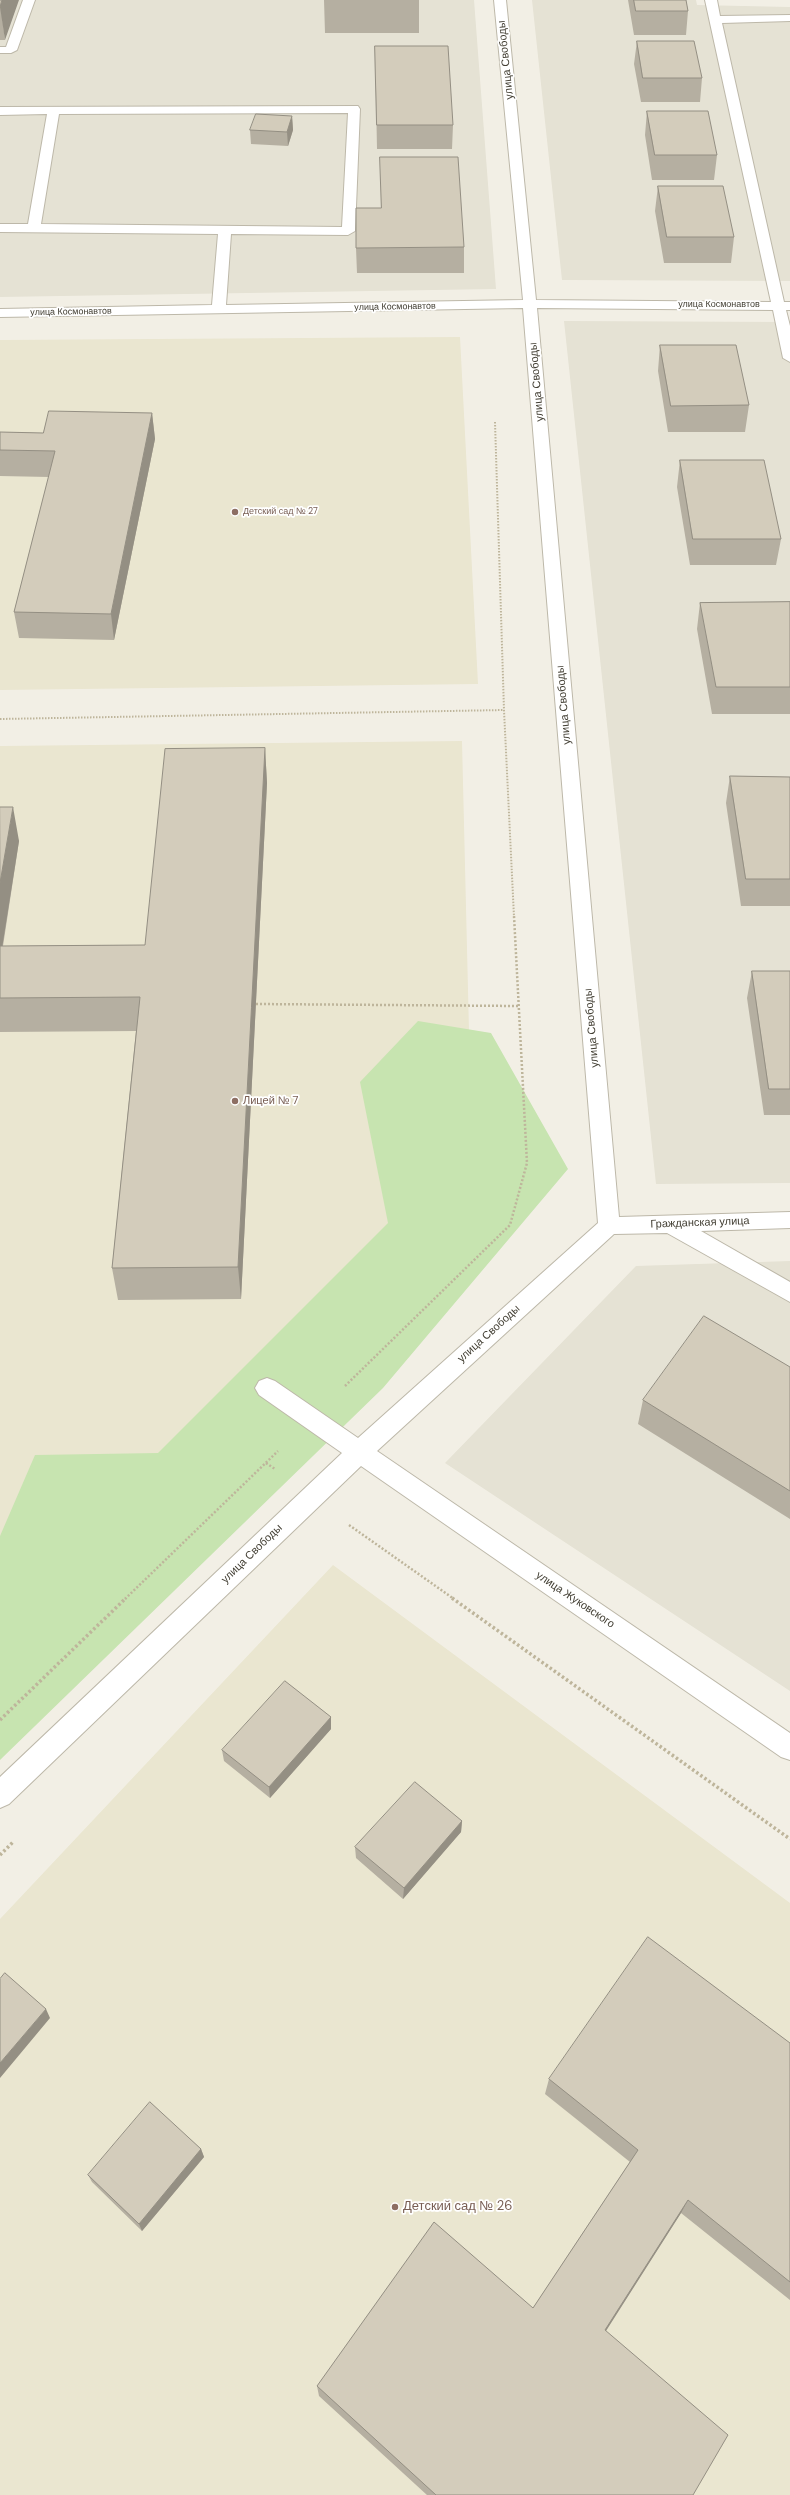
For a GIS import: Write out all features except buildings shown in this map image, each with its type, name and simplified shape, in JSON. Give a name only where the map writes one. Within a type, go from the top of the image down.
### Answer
[{"type":"street","points":[[0,50],[11,50],[29,0]]},
{"type":"street","name":"улица Свободы","points":[[0,1795],[359,1452],[609,1226],[530,304],[500,0]]},
{"type":"street","points":[[710,0],[784,306],[790,358]]},
{"type":"street","points":[[715,20],[790,18]]},
{"type":"street","points":[[0,111],[354,109],[348,231],[0,228]]},
{"type":"street","points":[[34,228],[54,110]]},
{"type":"street","points":[[219,310],[225,230]]},
{"type":"street","name":"улица Космонавтов","points":[[0,313],[530,304],[784,306]]},
{"type":"street","name":"Гражданская улица","points":[[609,1226],[790,1220]]},
{"type":"street","points":[[670,1224],[790,1293]]},
{"type":"street","name":"улица Жуковского","points":[[267,1388],[790,1748]]},
{"type":"path","points":[[0,1720],[510,1225],[526,1163],[504,710],[495,416]]},
{"type":"path","points":[[0,719],[504,710]]},
{"type":"path","points":[[256,1004],[518,1006]]},
{"type":"path","points":[[266,1463],[311,1498],[790,1839]]},
{"type":"shaded area","points":[[0,0],[474,0],[496,289],[0,297]]},
{"type":"shaded area","points":[[532,0],[696,0],[697,5],[790,7],[790,281],[562,280]]},
{"type":"shaded area","points":[[564,321],[790,322],[790,1183],[656,1184]]},
{"type":"shaded area","name":"Детский сад № 27","points":[[460,337],[478,684],[0,690],[0,340]]},
{"type":"shaded area","name":"Лицей № 7","points":[[462,741],[473,1197],[0,1635],[0,746]]},
{"type":"shaded area","points":[[790,1261],[790,1691],[445,1463],[636,1266]]},
{"type":"shaded area","name":"Детский сад № 26","points":[[333,1565],[790,1903],[790,2495],[0,2495],[0,1919]]},
{"type":"green space","points":[[418,1021],[491,1033],[568,1169],[383,1388],[0,1760],[0,1536],[35,1455],[158,1453],[388,1223],[360,1082]]},
{"type":"place","name":"Детский сад № 27","points":[[235,512]]},
{"type":"place","name":"Лицей № 7","points":[[235,1101]]},
{"type":"place","name":"Детский сад № 26","points":[[395,2207]]}]
